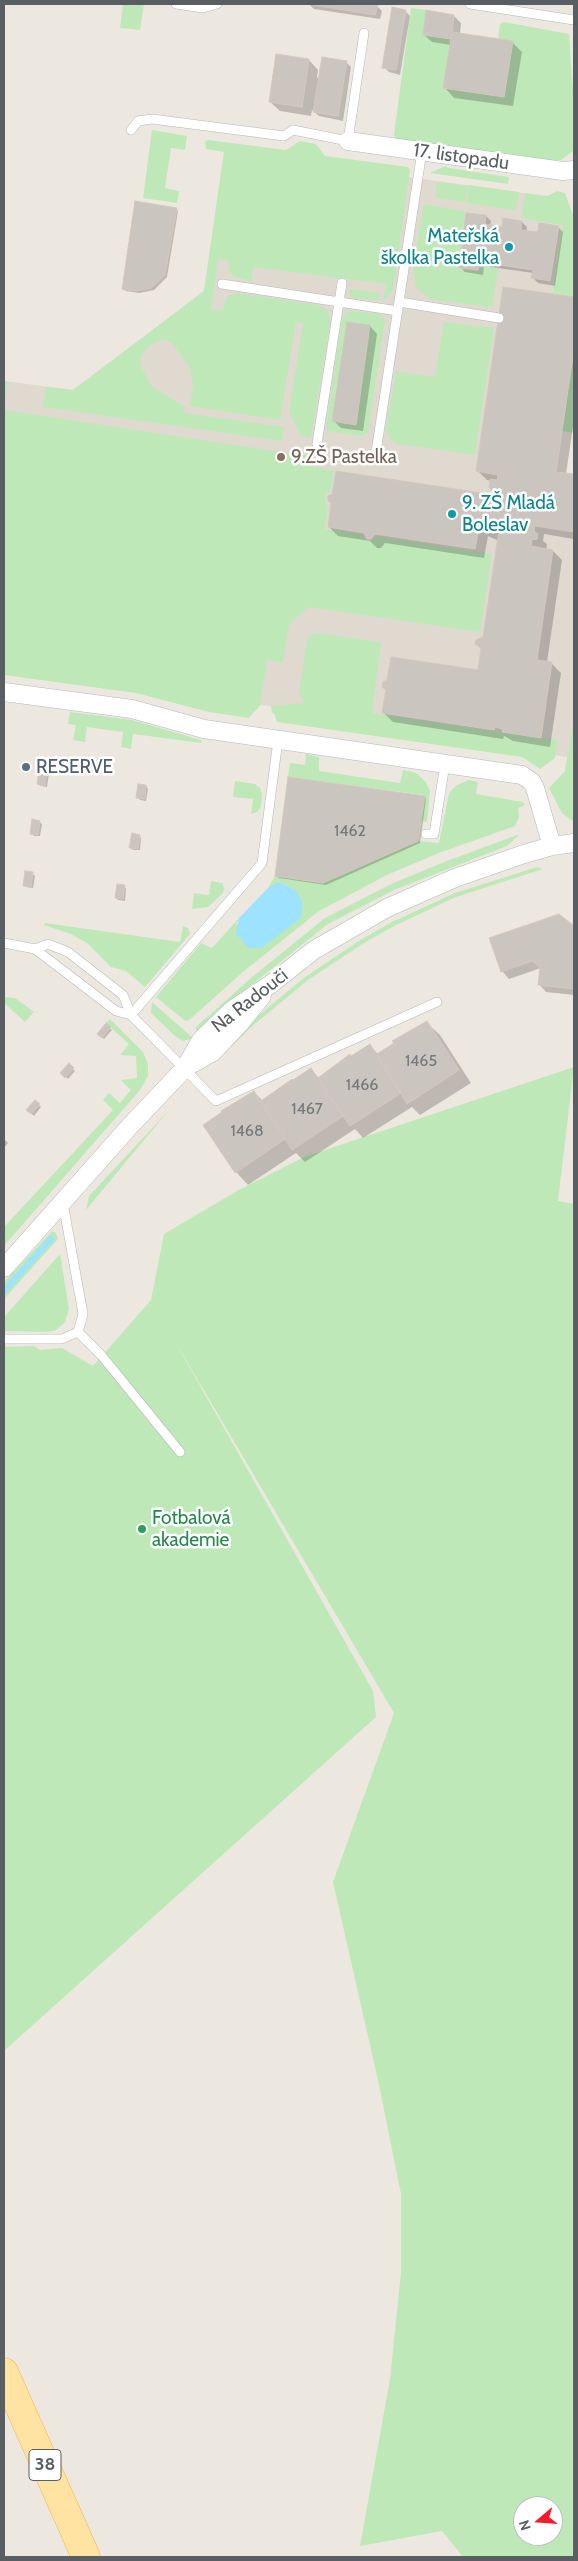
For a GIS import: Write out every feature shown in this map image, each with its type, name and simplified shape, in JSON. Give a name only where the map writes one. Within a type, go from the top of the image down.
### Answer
[{"type":"main road","name":"38","points":[[4,2372],[86,2557]]},
{"type":"street","name":"17. listopadu","points":[[348,141],[563,171],[574,170]]},
{"type":"street","points":[[4,692],[132,709],[204,729],[527,777],[535,788],[552,846]]},
{"type":"street","name":"Na Radouči","points":[[185,1068],[213,1052],[242,1022],[271,984],[314,950],[387,908],[455,878],[552,846],[574,843]]},
{"type":"street","points":[[4,1268],[130,1126],[185,1068]]},
{"type":"lane","points":[[176,4],[202,8],[217,4]]},
{"type":"lane","points":[[470,4],[574,20]]},
{"type":"lane","points":[[535,4],[544,15]]},
{"type":"lane","points":[[131,130],[138,121],[152,118],[284,136],[293,130],[348,141],[364,33]]},
{"type":"lane","points":[[376,452],[422,152]]},
{"type":"lane","points":[[318,444],[342,283]]},
{"type":"lane","points":[[222,284],[340,302],[499,318]]},
{"type":"lane","points":[[131,1015],[262,863],[278,740]]},
{"type":"lane","points":[[426,834],[434,834],[445,764]]},
{"type":"lane","points":[[4,943],[35,949],[116,1011],[131,1015]]},
{"type":"lane","points":[[35,949],[48,944],[68,952],[123,995],[131,1015],[216,1101],[437,1002]]},
{"type":"lane","points":[[63,1202],[83,1314],[78,1332]]},
{"type":"lane","points":[[4,1339],[62,1339],[78,1332]]},
{"type":"lane","points":[[78,1332],[102,1356],[180,1452]]},
{"type":"shaded area","name":"9.ZŠ Pastelka","points":[[224,151],[558,198],[564,207],[552,294],[574,297],[574,349],[556,471],[574,474],[574,758],[272,713],[271,706],[260,705],[257,710],[4,672],[4,381],[73,390],[204,291]]},
{"type":"green space","points":[[123,4],[144,4],[140,30],[120,28]]},
{"type":"green space","points":[[411,8],[426,10],[423,35],[451,39],[444,88],[504,97],[512,41],[498,39],[500,24],[504,22],[569,34],[574,105],[573,151],[561,160],[537,161],[395,139],[394,134]]},
{"type":"green space","points":[[152,130],[187,136],[185,150],[171,148],[165,188],[179,191],[177,203],[143,198]]},
{"type":"green space","points":[[208,140],[286,150],[300,141],[316,144],[325,156],[408,167],[410,170],[393,290],[383,301],[386,284],[253,267],[251,281],[233,276],[229,271],[228,260],[218,259],[211,309],[223,310],[227,296],[236,293],[319,305],[328,312],[330,323],[311,438],[300,435],[289,412],[303,323],[296,321],[280,420],[190,406],[193,385],[190,368],[172,343],[163,339],[150,345],[141,355],[140,365],[152,387],[185,407],[184,413],[284,427],[281,441],[43,407],[46,387],[73,390],[204,291],[224,152],[206,149],[205,142]]},
{"type":"green space","points":[[445,166],[509,177],[508,184],[430,173]]},
{"type":"green space","points":[[437,182],[468,186],[465,202],[435,197]]},
{"type":"green space","points":[[469,185],[519,192],[516,210],[466,203]]},
{"type":"green space","points":[[557,191],[565,193],[574,218],[574,297],[552,294],[562,225],[521,218],[525,193],[547,196]]},
{"type":"green space","points":[[424,204],[465,211],[458,269],[479,272],[480,265],[498,268],[492,307],[430,299],[416,287],[413,268]]},
{"type":"green space","points":[[352,289],[379,293],[380,300],[351,298],[349,291]]},
{"type":"green space","points":[[353,311],[380,314],[385,320],[368,433],[361,436],[329,431],[326,427],[342,319],[346,313]]},
{"type":"green space","points":[[444,322],[494,328],[475,455],[397,444],[390,439],[386,430],[396,371],[435,377]]},
{"type":"green space","points":[[574,349],[574,433],[562,431]]},
{"type":"green space","points":[[4,381],[8,382],[4,410]]},
{"type":"green space","points":[[4,410],[315,457],[314,467],[334,471],[330,492],[326,494],[325,502],[328,505],[325,529],[363,534],[365,540],[371,541],[376,536],[492,554],[480,632],[308,607],[289,624],[283,662],[267,660],[260,705],[249,718],[209,712],[136,693],[4,675]]},
{"type":"green space","points":[[315,633],[381,642],[372,713],[557,740],[555,758],[540,769],[522,757],[277,722],[271,706],[305,703],[299,693],[307,639]]},
{"type":"green space","points":[[70,712],[132,720],[201,740],[201,743],[133,734],[131,749],[121,747],[123,732],[87,727],[85,742],[73,740],[76,725],[68,724]]},
{"type":"green space","points":[[574,718],[574,822],[562,813],[549,788],[565,771]]},
{"type":"green space","points":[[306,754],[319,757],[319,771],[400,783],[403,770],[416,773],[426,782],[430,791],[427,822],[421,821],[424,795],[288,777],[290,763],[305,765]]},
{"type":"green space","points":[[469,780],[478,782],[476,794],[523,802],[525,805],[518,808],[519,817],[515,826],[439,853],[387,875],[319,911],[244,971],[188,1021],[184,1020],[156,997],[201,943],[212,948],[239,918],[236,925],[295,890],[282,883],[268,888],[275,876],[323,883],[418,841],[439,843],[449,793],[457,785]]},
{"type":"green space","points":[[235,781],[255,784],[260,788],[262,794],[261,807],[257,812],[251,814],[253,799],[233,797]]},
{"type":"green space","points":[[520,834],[507,846],[394,890],[328,924],[254,983],[199,1033],[196,1030],[196,1027],[251,978],[325,918],[391,884]]},
{"type":"green space","points":[[537,867],[543,869],[456,897],[394,926],[364,943],[308,980],[250,1028],[224,1054],[221,1051],[247,1025],[305,977],[362,939],[392,922],[455,893]]},
{"type":"green space","points":[[211,881],[222,883],[223,893],[208,907],[192,909],[194,893],[209,895]]},
{"type":"green space","points":[[45,923],[180,942],[183,926],[188,928],[190,934],[145,987],[126,971],[111,967],[87,943],[71,934],[44,925]]},
{"type":"green space","points":[[4,997],[15,998],[34,1012],[25,1022],[4,1003]]},
{"type":"green space","points":[[152,1002],[193,1038],[183,1041],[175,1036],[151,1013]]},
{"type":"green space","points":[[110,1019],[143,1052],[148,1064],[148,1076],[140,1090],[4,1246],[4,1227],[113,1110],[103,1100],[109,1093],[120,1103],[131,1090],[121,1080],[137,1078],[136,1056],[120,1055],[129,1044],[106,1023]]},
{"type":"green space","points":[[574,1067],[558,1201],[574,1204],[574,2557],[463,2557],[442,2531],[360,2546],[390,2379],[401,2272],[401,2194],[379,2085],[333,1882],[394,1713],[173,1338],[373,1691],[376,1717],[4,2051],[4,1347],[34,1346],[40,1350],[62,1348],[93,1366],[151,1300],[164,1234],[237,1191],[304,1157]]},
{"type":"green space","points":[[169,1110],[86,1210],[89,1196]]},
{"type":"green space","points":[[52,1231],[56,1233],[58,1239],[4,1299],[4,1282]]},
{"type":"green space","points":[[60,1254],[69,1309],[65,1322],[56,1330],[48,1332],[4,1331],[4,1317]]},
{"type":"water","points":[[276,883],[282,883],[295,890],[302,901],[302,915],[297,921],[261,948],[249,948],[236,934],[239,918],[268,888]]},
{"type":"building","points":[[308,4],[368,4],[378,5],[375,15]]},
{"type":"building","points":[[392,7],[406,10],[396,70],[382,68]]},
{"type":"building","points":[[426,10],[454,15],[451,39],[423,35]]},
{"type":"building","points":[[452,32],[513,41],[504,97],[443,88]]},
{"type":"building","points":[[276,54],[309,59],[302,107],[269,102]]},
{"type":"building","points":[[322,57],[347,61],[338,116],[313,112]]},
{"type":"building","points":[[135,201],[177,208],[165,275],[151,288],[136,291],[122,289]]},
{"type":"building","name":"Mateřská školka Pastelka","points":[[466,213],[486,215],[485,224],[502,227],[503,218],[522,221],[521,230],[538,232],[539,223],[559,226],[550,281],[531,278],[533,270],[479,262],[478,270],[459,268]]},
{"type":"building","name":"9. ZŠ Mladá Boleslav","points":[[503,287],[574,297],[574,349],[556,472],[574,474],[574,532],[535,526],[534,531],[538,534],[537,539],[532,540],[531,546],[553,550],[537,660],[552,662],[541,738],[502,732],[503,729],[495,727],[494,730],[382,713],[386,690],[382,687],[383,682],[387,680],[391,657],[478,670],[481,648],[475,644],[476,640],[483,637],[499,530],[494,529],[490,533],[486,532],[484,527],[479,527],[475,549],[375,534],[371,539],[367,539],[364,533],[328,527],[331,503],[328,501],[328,496],[332,494],[336,471],[495,495],[496,489],[489,488],[490,479],[497,480],[498,475],[476,471]]},
{"type":"building","points":[[347,322],[370,325],[356,425],[332,421]]},
{"type":"building","points":[[39,770],[47,771],[45,786],[37,784]]},
{"type":"building","points":[[288,777],[425,796],[418,841],[323,883],[275,876]]},
{"type":"building","points":[[138,784],[146,785],[145,799],[136,798]]},
{"type":"building","points":[[32,819],[40,821],[38,835],[30,834]]},
{"type":"building","points":[[132,833],[140,835],[138,849],[129,848]]},
{"type":"building","points":[[25,871],[33,872],[31,887],[23,886]]},
{"type":"building","points":[[117,884],[125,885],[123,899],[115,898]]},
{"type":"building","points":[[559,914],[574,926],[574,989],[538,985],[540,967],[532,961],[501,972],[489,938]]},
{"type":"building","points":[[427,1021],[459,1070],[407,1104],[377,1054],[394,1043],[392,1041]]},
{"type":"building","points":[[106,1023],[111,1027],[102,1038],[97,1034]]},
{"type":"building","points":[[370,1044],[401,1093],[350,1126],[318,1078],[350,1054],[351,1056]]},
{"type":"building","points":[[69,1063],[74,1068],[65,1078],[60,1073]]},
{"type":"building","points":[[311,1068],[343,1116],[292,1150],[261,1101]]},
{"type":"building","points":[[254,1091],[285,1139],[235,1173],[203,1125],[221,1111]]},
{"type":"building","points":[[35,1100],[40,1104],[31,1114],[26,1110]]},
{"type":"waterway","points":[[4,1291],[51,1239]]},
{"type":"place","name":"Mateřská školka Pastelka","points":[[509,247]]},
{"type":"place","name":"9.ZŠ Pastelka","points":[[281,457]]},
{"type":"place","name":"9. ZŠ Mladá Boleslav","points":[[452,514]]},
{"type":"place","name":"RESERVE","points":[[26,767]]},
{"type":"place","name":"Fotbalová akademie","points":[[142,1529]]}]
